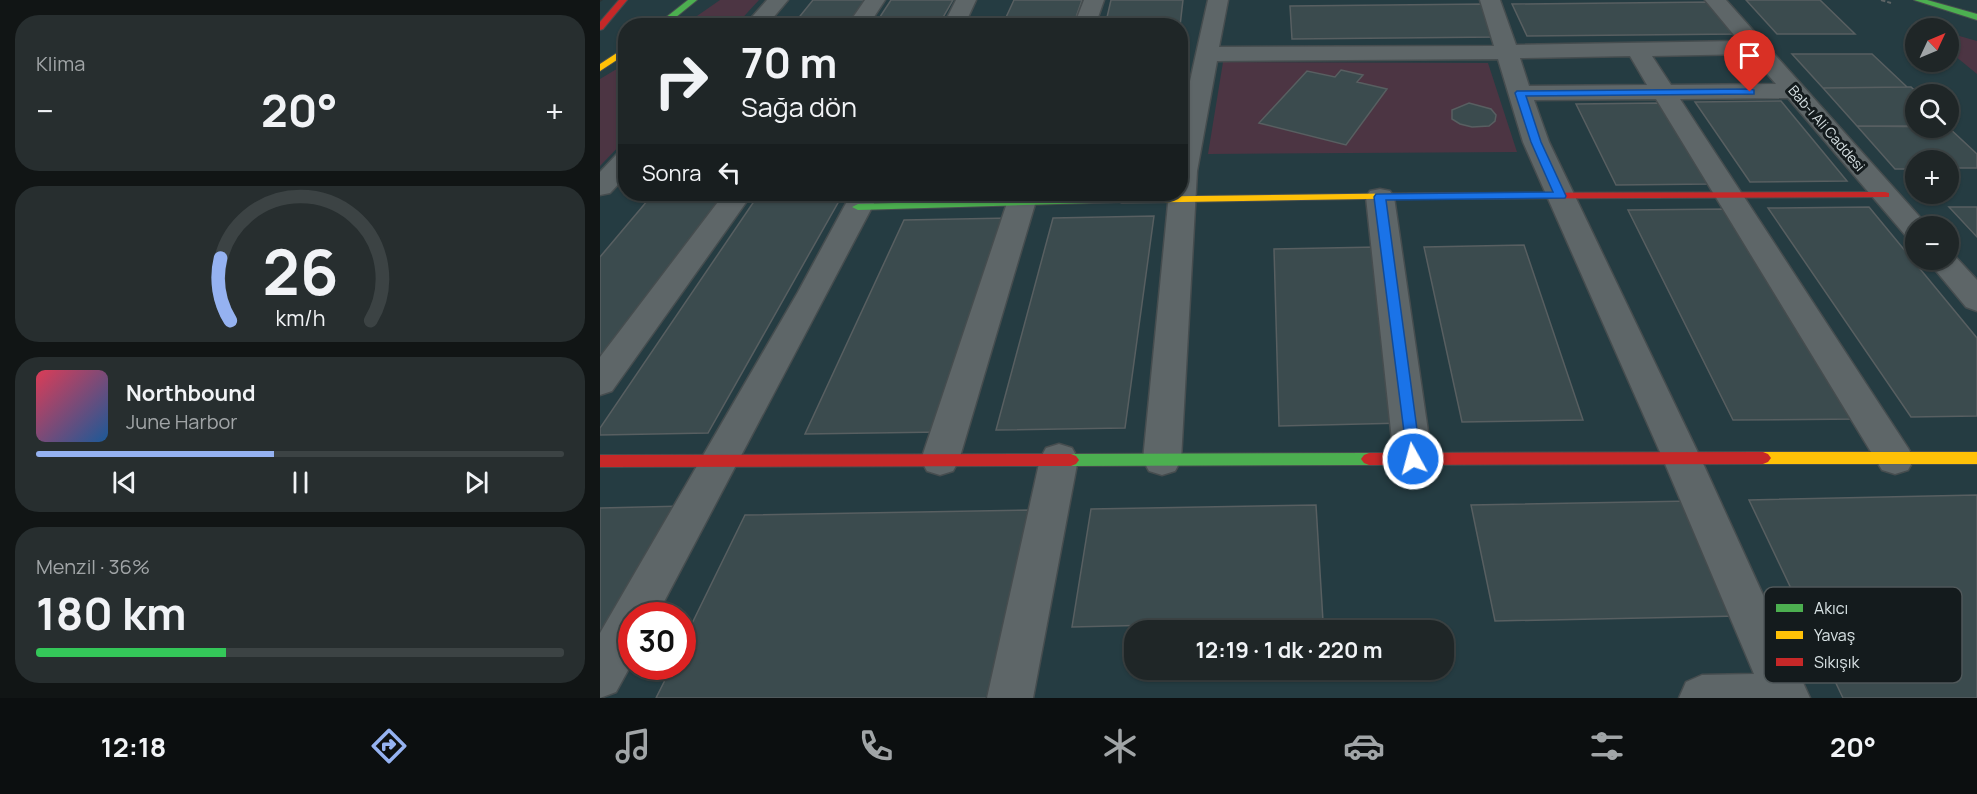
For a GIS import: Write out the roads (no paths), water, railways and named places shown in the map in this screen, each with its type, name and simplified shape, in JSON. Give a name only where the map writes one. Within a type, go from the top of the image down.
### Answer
[{"type":"main road","points":[[600,27],[623,0]]},
{"type":"main road","points":[[669,18],[693,0]]},
{"type":"main road","points":[[1918,0],[1977,17]]},
{"type":"main road","points":[[600,68],[618,56]]},
{"type":"main road","points":[[1188,198],[1885,195]]},
{"type":"main road","points":[[600,460],[1977,458]]},
{"type":"street","points":[[761,18],[778,0]]},
{"type":"street","points":[[863,18],[875,0]]},
{"type":"street","points":[[957,18],[966,0]]},
{"type":"street","points":[[1087,18],[1094,0]]},
{"type":"street","points":[[1188,122],[1190,98],[1208,54],[1218,0]]},
{"type":"street","points":[[1491,0],[1536,142],[1682,459],[1764,645]]},
{"type":"street","name":"Bab-ı Ali Caddesi","points":[[1715,0],[1905,218]]},
{"type":"street","points":[[1208,54],[1507,52],[1756,47]]},
{"type":"street","points":[[1636,50],[1895,459]]},
{"type":"street","points":[[1520,93],[1795,92]]},
{"type":"street","points":[[600,187],[618,168]]},
{"type":"street","points":[[1380,197],[1413,459]]},
{"type":"street","points":[[600,381],[733,201]]},
{"type":"street","points":[[641,602],[860,201]]},
{"type":"street","points":[[940,460],[1022,201]]},
{"type":"street","points":[[1162,460],[1182,201]]},
{"type":"street","points":[[1951,270],[1977,300]]},
{"type":"street","points":[[1010,698],[1059,459]]},
{"type":"street","points":[[600,676],[618,644]]},
{"type":"street","points":[[1702,698],[1787,697],[1781,683]]}]
